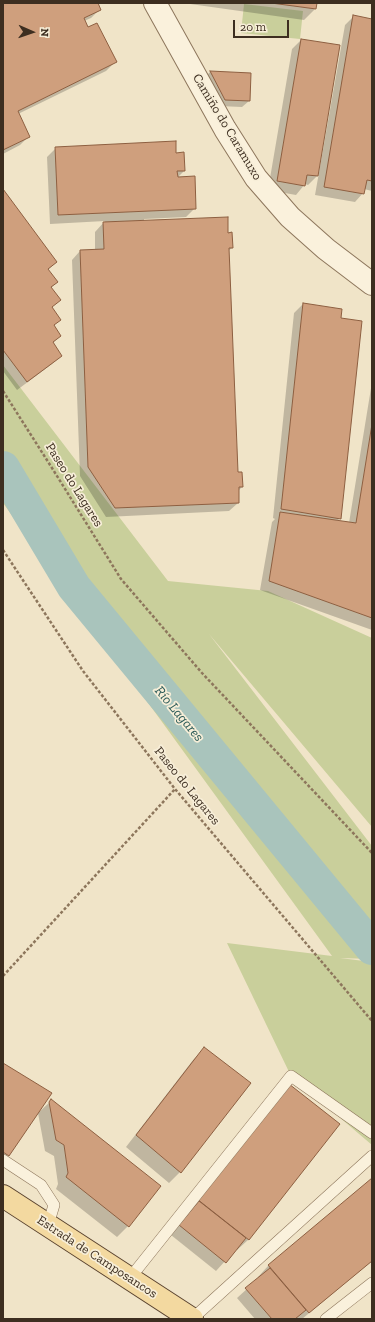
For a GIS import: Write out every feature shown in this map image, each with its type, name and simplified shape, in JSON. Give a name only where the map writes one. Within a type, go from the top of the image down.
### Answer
[{"type":"main road","name":"Estrada de Camposancos","points":[[3,1196],[192,1319]]},
{"type":"street","name":"Camiño do Caramuxo","points":[[155,3],[225,129],[256,178],[290,217],[326,249],[372,284]]},
{"type":"lane","points":[[130,1278],[291,1076],[372,1133]]},
{"type":"lane","points":[[192,1319],[372,1156]]},
{"type":"lane","points":[[3,1160],[42,1185],[54,1205],[48,1225]]},
{"type":"lane","points":[[326,1319],[372,1283]]},
{"type":"path","name":"Paseo do Lagares","points":[[3,391],[121,579],[202,673],[372,854]]},
{"type":"path","name":"Paseo do Lagares","points":[[3,550],[83,671],[175,789],[372,1021]]},
{"type":"path","points":[[3,976],[175,789]]},
{"type":"green space","points":[[244,4],[303,11],[300,39],[241,33]]},
{"type":"green space","points":[[3,365],[168,581],[268,591],[372,638],[372,827],[209,634],[372,846],[372,959],[340,958],[372,962],[372,1145],[291,1076],[227,943],[332,956],[3,503]]},
{"type":"building","points":[[3,3],[98,3],[101,10],[84,18],[88,27],[97,23],[117,62],[18,111],[30,137],[3,150]]},
{"type":"building","points":[[271,3],[317,3],[316,9]]},
{"type":"building","points":[[353,15],[372,19],[372,181],[367,180],[364,194],[324,187]]},
{"type":"building","points":[[301,39],[340,45],[318,176],[307,175],[305,186],[277,181]]},
{"type":"building","points":[[210,71],[251,73],[250,101],[225,100]]},
{"type":"building","points":[[176,141],[176,153],[184,152],[185,171],[177,171],[178,177],[195,176],[196,209],[58,215],[55,147]]},
{"type":"building","points":[[3,189],[57,262],[48,269],[58,282],[51,287],[61,300],[52,307],[61,320],[54,325],[61,336],[53,342],[62,356],[27,382],[3,350]]},
{"type":"building","points":[[228,217],[228,233],[232,232],[233,248],[229,248],[238,472],[242,472],[243,487],[239,487],[239,503],[115,508],[88,467],[80,250],[104,249],[103,222]]},
{"type":"building","points":[[303,303],[342,309],[341,318],[362,321],[341,519],[281,509]]},
{"type":"building","points":[[372,424],[372,618],[269,581],[280,512],[356,523]]},
{"type":"building","points":[[204,1047],[251,1083],[181,1173],[136,1135]]},
{"type":"building","points":[[3,1063],[52,1093],[9,1156],[3,1152]]},
{"type":"building","points":[[289,1084],[340,1124],[249,1240],[197,1199]]},
{"type":"building","points":[[51,1099],[161,1186],[129,1227],[66,1177],[68,1173],[64,1145],[56,1140],[49,1102]]},
{"type":"building","points":[[372,1178],[372,1261],[309,1313],[268,1265]]},
{"type":"building","points":[[199,1201],[246,1238],[226,1263],[179,1225]]},
{"type":"building","points":[[270,1268],[306,1310],[295,1319],[272,1319],[245,1288]]},
{"type":"waterway","name":"Río Lagares","points":[[3,468],[74,587],[372,948]]}]
